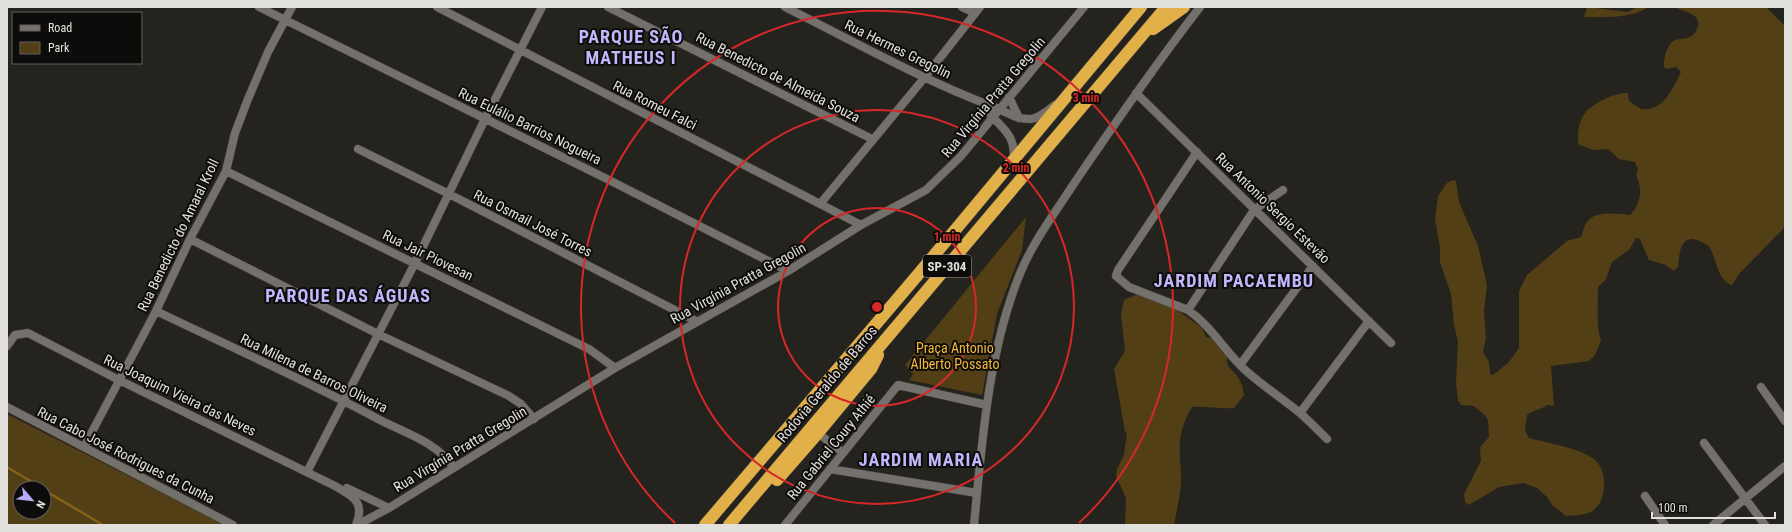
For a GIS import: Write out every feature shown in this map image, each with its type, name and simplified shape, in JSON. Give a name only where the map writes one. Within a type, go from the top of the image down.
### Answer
[{"type":"highway","name":"Rodovia Geraldo de Barros","points":[[706,525],[1069,95],[1141,7]]},
{"type":"highway","name":"Rodovia Geraldo de Barros","points":[[729,525],[1166,7]]},
{"type":"highway","points":[[1136,42],[1184,7]]},
{"type":"highway","points":[[729,525],[767,491],[818,433],[871,369],[889,335]]},
{"type":"street","name":"Rua Eulálio Barrios Nogueira","points":[[259,7],[286,19],[788,271]]},
{"type":"street","name":"Rua Benedicto do Amaral Kroll","points":[[84,447],[156,311],[190,239],[226,171],[236,133],[248,99],[268,52],[292,7]]},
{"type":"street","name":"Rua Romeu Falci","points":[[437,7],[861,226]]},
{"type":"street","points":[[307,472],[415,263],[485,119],[542,7]]},
{"type":"street","name":"Rua Benedicto de Almeida Souza","points":[[608,7],[872,139]]},
{"type":"street","name":"Rua Hermes Gregolin","points":[[785,7],[925,77],[980,103],[1018,118],[1032,119],[1042,115],[1069,95]]},
{"type":"street","points":[[820,204],[872,139],[925,77],[977,10],[962,7]]},
{"type":"street","name":"Rua Virgínia Pratta Gregolin","points":[[357,525],[390,508],[453,467],[534,419],[615,368],[696,321],[788,271],[861,226],[932,185],[961,156],[1084,7]]},
{"type":"street","points":[[974,525],[987,405],[1004,323],[1019,275],[1039,235],[1136,93],[1200,7]]},
{"type":"street","name":"Rua Antonio Sergio Estevão","points":[[1136,93],[1391,343]]},
{"type":"street","points":[[1009,97],[1018,118]]},
{"type":"street","name":"Rua Hermes Gregolin","points":[[980,103],[1005,129],[1012,141],[1014,160]]},
{"type":"street","name":"Rua Osmail José Torres","points":[[358,150],[449,194],[696,321]]},
{"type":"street","points":[[1197,152],[1118,270],[1116,276],[1121,282],[1129,287],[1188,310],[1205,323],[1240,365],[1261,385],[1300,413],[1327,439]]},
{"type":"street","name":"Rua Jair Piovesan","points":[[226,171],[589,349],[615,368]]},
{"type":"street","points":[[1188,310],[1254,210],[1283,190]]},
{"type":"street","points":[[190,239],[378,334],[509,396],[521,404],[534,419]]},
{"type":"street","points":[[1240,365],[1313,266]]},
{"type":"street","name":"Rua Milena de Barros Oliveira","points":[[156,311],[345,401],[440,452],[447,457],[453,467]]},
{"type":"street","points":[[1300,413],[1369,321]]},
{"type":"street","name":"Rua Joaquim Vieira das Neves","points":[[7,346],[15,335],[20,333],[28,333],[119,380],[333,485],[351,495],[358,505],[359,516],[357,525]]},
{"type":"street","name":"Rua Gabriel Coury Athié","points":[[785,525],[898,385],[987,405]]},
{"type":"street","points":[[1761,388],[1785,420]]},
{"type":"street","name":"Rua Cabo José Rodrigues da Cunha","points":[[7,407],[233,525]]},
{"type":"street","points":[[818,433],[843,453]]},
{"type":"street","points":[[1704,443],[1765,525]]},
{"type":"street","points":[[1713,525],[1785,466]]},
{"type":"street","points":[[830,469],[977,493]]},
{"type":"street","name":"Rua Joaquim Vieira das Neves","points":[[333,485],[346,487],[390,508]]},
{"type":"street","points":[[1645,496],[1665,525]]},
{"type":"green space","points":[[1587,7],[1628,12],[1637,7],[1649,7],[1634,14],[1609,17],[1584,17]]},
{"type":"green space","points":[[1674,7],[1766,7],[1785,26],[1785,222],[1783,229],[1739,274],[1732,285],[1723,279],[1710,248],[1703,242],[1691,239],[1684,243],[1680,252],[1678,267],[1674,271],[1666,265],[1649,260],[1640,239],[1636,238],[1629,250],[1612,262],[1606,279],[1598,287],[1598,322],[1601,341],[1595,355],[1589,361],[1551,366],[1554,406],[1547,405],[1527,415],[1525,430],[1529,438],[1563,446],[1588,455],[1594,459],[1601,469],[1604,483],[1604,491],[1599,504],[1595,509],[1588,513],[1566,516],[1553,506],[1547,497],[1537,488],[1524,483],[1499,487],[1469,505],[1465,502],[1464,494],[1481,461],[1480,447],[1489,437],[1488,420],[1485,415],[1474,406],[1461,405],[1458,401],[1456,381],[1458,342],[1454,325],[1451,294],[1440,262],[1440,248],[1435,219],[1438,196],[1447,183],[1453,180],[1456,181],[1459,202],[1478,246],[1487,285],[1484,311],[1486,338],[1483,352],[1489,362],[1490,374],[1493,375],[1509,362],[1519,348],[1519,291],[1527,275],[1567,241],[1581,237],[1584,227],[1591,218],[1601,214],[1630,215],[1637,206],[1640,196],[1640,186],[1636,175],[1638,169],[1635,162],[1619,159],[1608,149],[1592,150],[1578,144],[1579,126],[1581,119],[1591,107],[1603,100],[1622,93],[1628,93],[1629,101],[1642,109],[1656,107],[1667,97],[1681,72],[1676,67],[1667,69],[1664,67],[1667,49],[1673,41],[1693,35],[1698,24],[1698,20],[1692,14]]},
{"type":"green space","name":"Praça Antonio Alberto Possato","points":[[1026,217],[1022,250],[997,314],[982,395],[909,380],[913,374],[905,365]]},
{"type":"green space","points":[[1138,294],[1163,303],[1180,312],[1202,328],[1206,337],[1215,339],[1226,354],[1228,366],[1238,377],[1242,385],[1244,395],[1234,408],[1192,407],[1187,416],[1180,439],[1181,486],[1174,525],[1125,525],[1126,498],[1116,476],[1117,469],[1124,455],[1127,433],[1125,432],[1114,369],[1125,351],[1121,314],[1124,300]]},
{"type":"green space","points":[[7,414],[225,525],[7,525]]},
{"type":"waterway","points":[[7,467],[29,480]]},
{"type":"waterway","points":[[52,495],[103,525]]},
{"type":"district","name":"PARQUE SÃO MATHEUS I","points":[[631,46]]},
{"type":"district","name":"JARDIM PACAEMBU","points":[[1234,280]]},
{"type":"district","name":"PARQUE DAS ÁGUAS","points":[[348,295]]},
{"type":"district","name":"JARDIM MARIA","points":[[921,459]]}]
